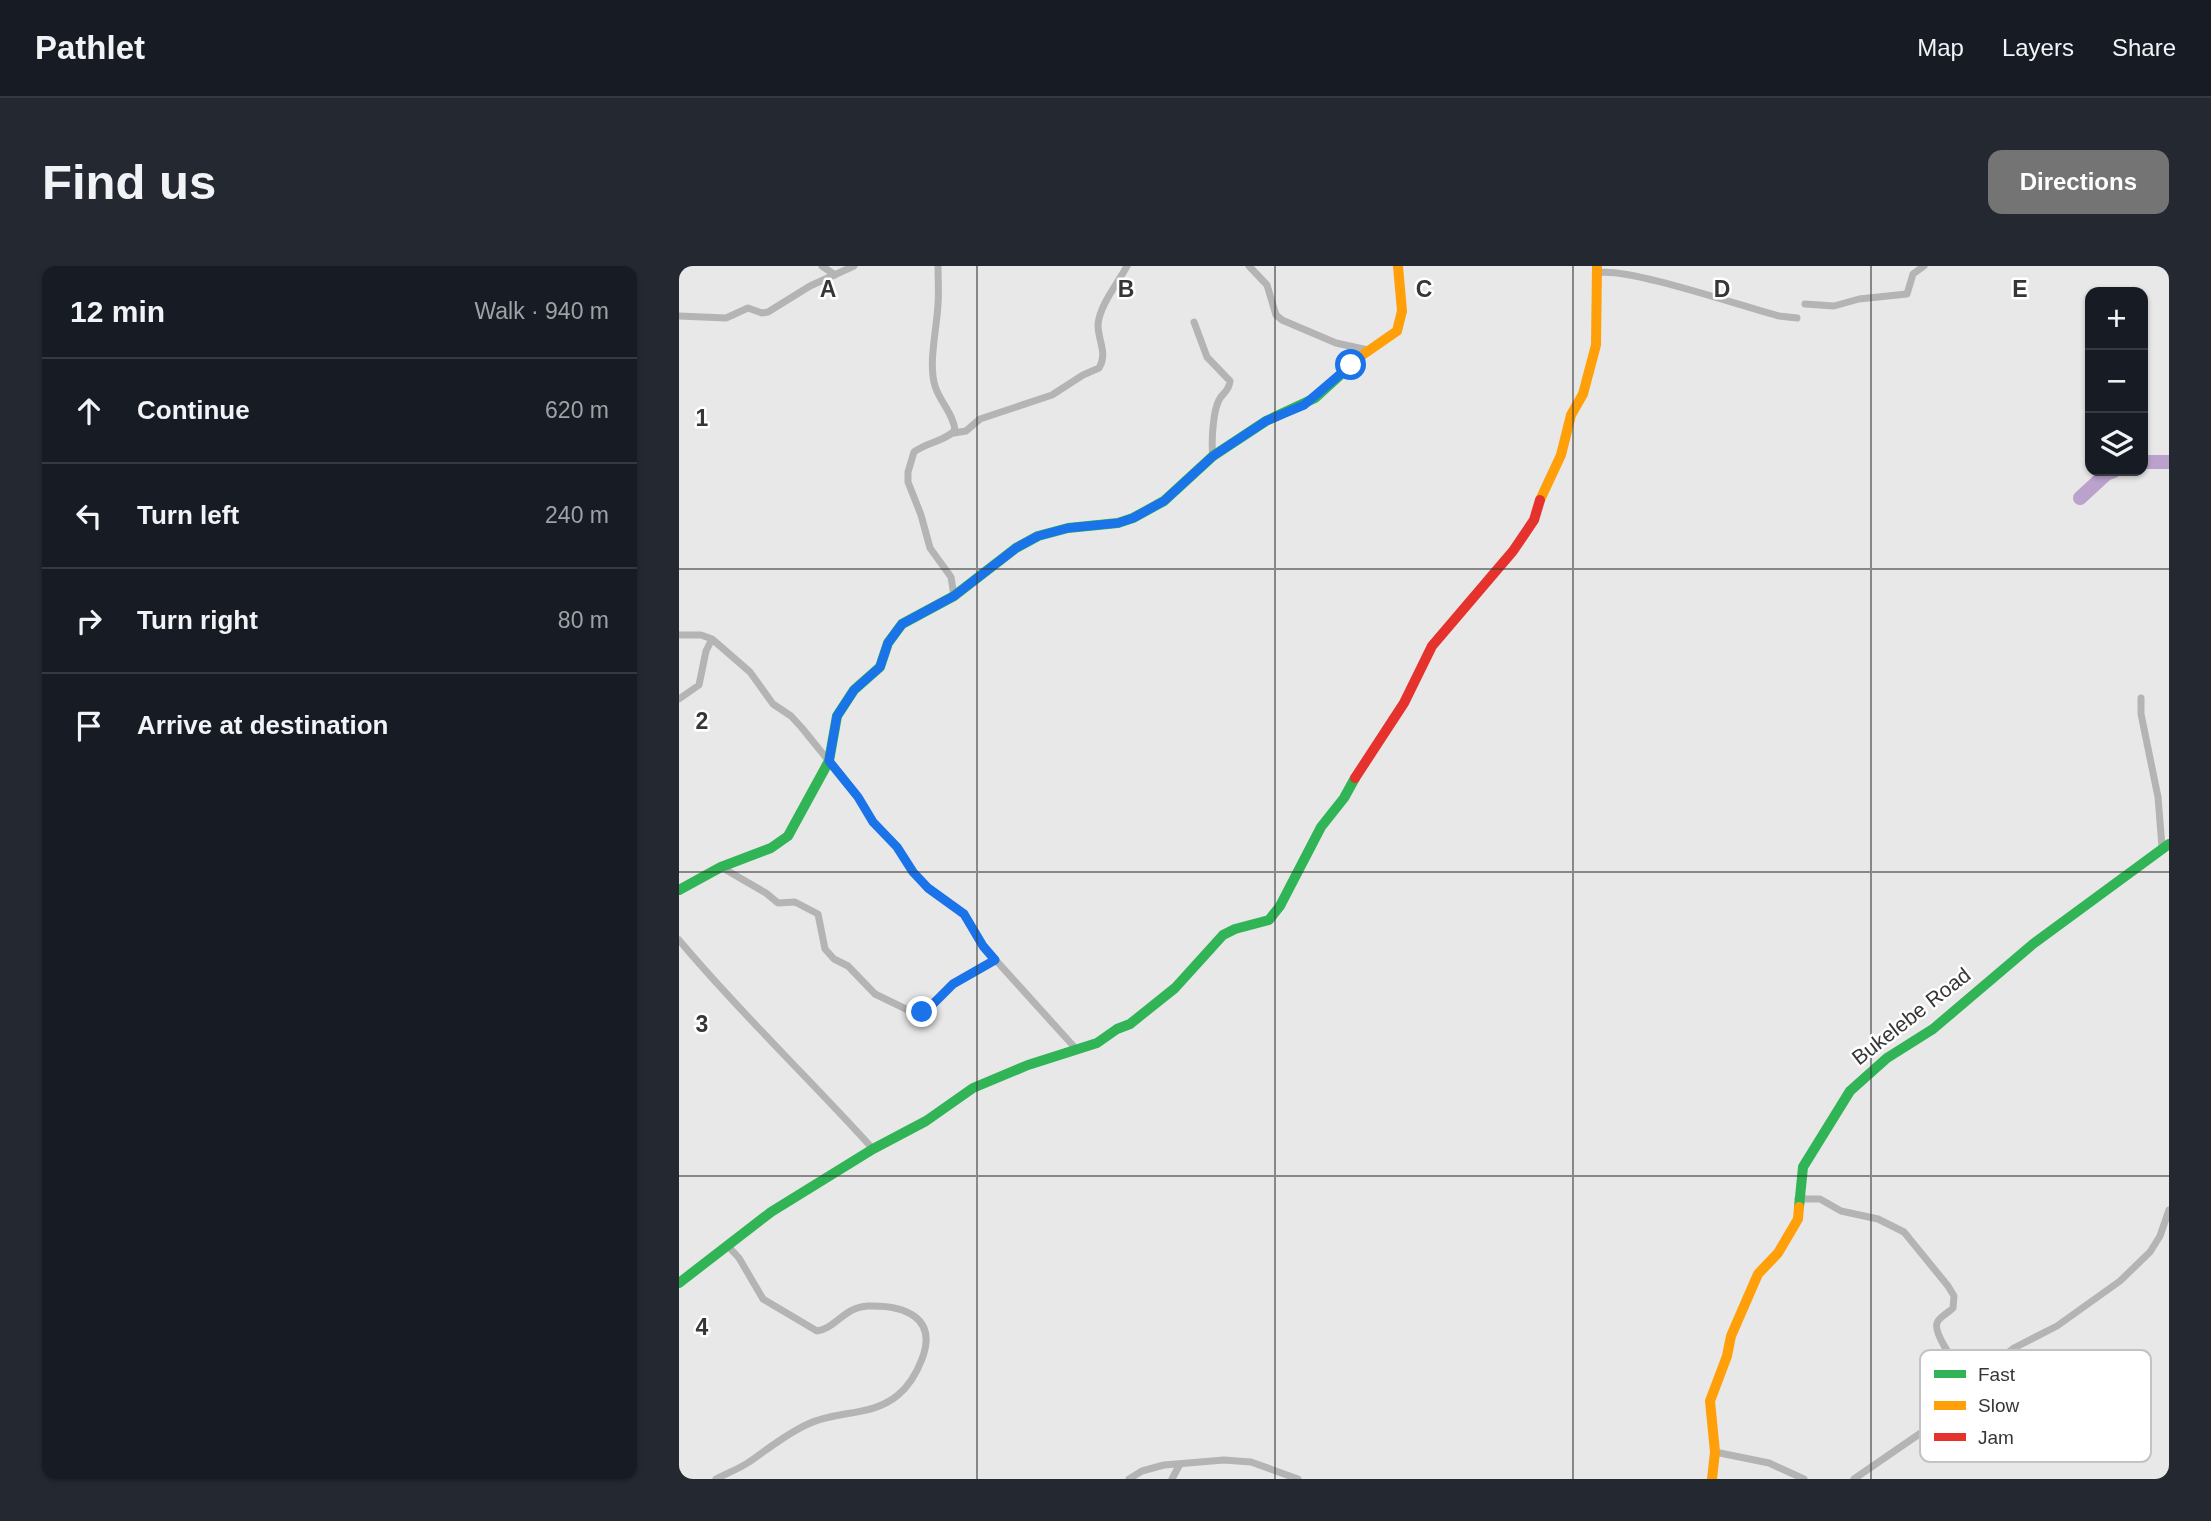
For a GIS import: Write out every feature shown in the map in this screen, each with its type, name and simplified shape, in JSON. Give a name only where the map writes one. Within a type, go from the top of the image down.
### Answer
[{"type":"street","points":[[822,266],[835,275]]},
{"type":"street","points":[[679,316],[726,318],[748,308],[762,313],[768,312],[810,286],[854,266]]},
{"type":"street","points":[[938,266],[939,302],[935,330],[934,379],[935,387],[954,422],[954,433]]},
{"type":"street","points":[[954,596],[951,576],[930,548],[921,515],[912,496],[908,472],[914,452],[933,440],[966,431],[980,419],[1052,395],[1099,368],[1103,360],[1103,346],[1098,324],[1127,266]]},
{"type":"street","points":[[1249,266],[1267,285],[1276,315],[1282,320],[1336,343],[1368,350]]},
{"type":"street","points":[[679,890],[721,867],[771,848],[782,841],[803,812],[829,761],[837,716],[854,690],[880,667],[895,631],[909,619],[954,596],[1016,548],[1038,536],[1068,528],[1118,523],[1164,501],[1213,456],[1266,421],[1315,398],[1368,350],[1397,331],[1402,311],[1398,266]]},
{"type":"street","points":[[1805,304],[1834,306],[1859,299],[1907,294],[1913,274],[1924,266]]},
{"type":"street","points":[[679,1283],[771,1212],[873,1149],[926,1121],[988,1080],[1097,1043],[1138,1018],[1175,988],[1223,935],[1269,920],[1280,906],[1321,827],[1344,799],[1356,776],[1404,704],[1432,646],[1513,551],[1534,520],[1544,488],[1561,455],[1571,415],[1583,394],[1589,374],[1597,335],[1597,270],[1664,283],[1779,316],[1797,318]]},
{"type":"street","points":[[1194,322],[1207,357],[1230,381],[1227,392],[1218,401],[1213,456]]},
{"type":"street","points":[[679,635],[701,635],[712,639],[750,672],[773,704],[790,716],[829,761],[858,797],[873,822],[897,847],[913,872],[928,888],[964,914],[983,946],[1077,1049]]},
{"type":"street","points":[[679,699],[699,685],[706,651],[712,639]]},
{"type":"street","points":[[2141,698],[2141,714],[2166,846]]},
{"type":"street","name":"Bukelebe Road","points":[[1712,1479],[1715,1452],[1710,1401],[1727,1356],[1731,1336],[1758,1274],[1778,1254],[1798,1219],[1803,1167],[1850,1091],[1861,1078],[1887,1058],[1933,1029],[2033,944],[2166,846]]},
{"type":"street","points":[[721,867],[778,903],[795,902],[818,914],[828,953],[848,966],[875,994],[909,1011],[927,1010],[953,984],[995,960]]},
{"type":"street","points":[[679,940],[738,1007],[873,1149]]},
{"type":"street","points":[[1798,1199],[1820,1199],[1840,1210],[1890,1224],[1911,1238],[1941,1274],[1954,1296],[1953,1308],[1938,1321],[1936,1328],[1947,1350]]},
{"type":"street","points":[[2011,1350],[2057,1326],[2130,1272],[2150,1252],[2160,1236],[2169,1210]]},
{"type":"street","points":[[716,1479],[747,1464],[779,1440],[809,1423],[874,1409],[890,1401],[913,1376],[926,1347],[927,1334],[915,1316],[897,1307],[865,1306],[850,1309],[827,1328],[817,1331],[762,1298],[739,1258],[728,1246]]},
{"type":"street","points":[[1854,1479],[1920,1434]]},
{"type":"street","points":[[1715,1452],[1769,1463],[1804,1479]]},
{"type":"street","points":[[1129,1479],[1148,1469],[1224,1460],[1251,1462],[1298,1479]]},
{"type":"street","points":[[1172,1479],[1180,1464]]},
{"type":"waterway","points":[[2148,462],[2169,462]]},
{"type":"waterway","points":[[2080,498],[2104,476]]},
{"type":"traffic: fast","points":[[679,890],[721,867],[771,848],[788,836],[829,761],[837,716],[854,690],[880,667],[888,643],[902,624],[954,596],[1016,548],[1038,536],[1068,528],[1118,523],[1164,501],[1213,456],[1266,421],[1315,398],[1361,356]]},
{"type":"traffic: fast","points":[[679,1283],[771,1212],[873,1149],[926,1121],[973,1088],[1028,1065],[1097,1043],[1117,1029],[1130,1024],[1175,988],[1223,935],[1269,920],[1280,906],[1321,827],[1344,798],[1355,778]]},
{"type":"traffic: fast","points":[[1799,1207],[1803,1167],[1850,1091],[1887,1058],[1933,1029],[2033,944],[2169,844]]},
{"type":"traffic: slow","points":[[1361,356],[1397,331],[1402,311],[1398,266]]},
{"type":"traffic: slow","points":[[1540,500],[1561,455],[1571,415],[1583,394],[1596,345],[1597,266]]},
{"type":"traffic: slow","points":[[1712,1479],[1715,1452],[1710,1401],[1727,1356],[1731,1336],[1758,1274],[1778,1253],[1798,1219],[1799,1207]]},
{"type":"traffic: jam","points":[[1355,778],[1404,703],[1432,646],[1513,551],[1534,520],[1540,500]]},
{"type":"route","points":[[922,1012],[953,984],[995,960],[983,946],[964,914],[928,888],[913,872],[897,847],[873,822],[858,797],[829,761],[837,716],[846,700],[880,667],[888,643],[902,624],[954,596],[1016,548],[1053,531],[1118,523],[1133,518],[1164,501],[1213,456],[1246,433],[1315,398],[1351,365]]}]
